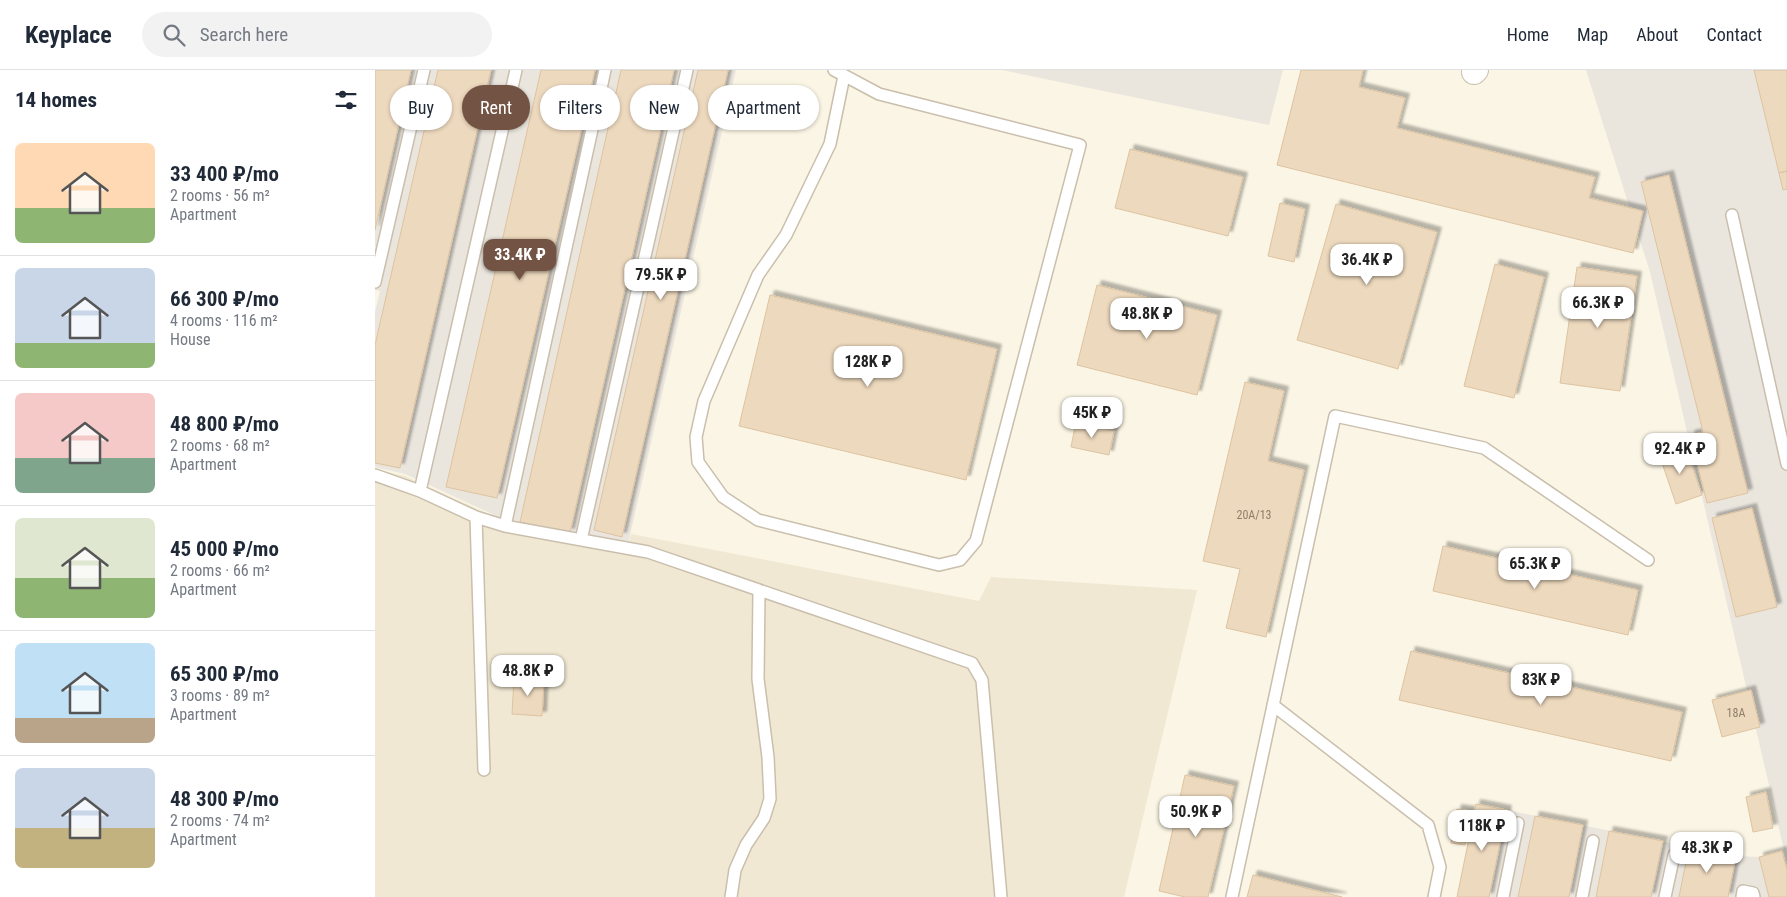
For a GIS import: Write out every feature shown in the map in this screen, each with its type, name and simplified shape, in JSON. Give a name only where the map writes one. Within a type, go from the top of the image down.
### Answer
[{"type":"lane","points":[[375,282],[424,70]]},
{"type":"lane","points":[[420,491],[516,70]]},
{"type":"lane","points":[[505,526],[605,70]]},
{"type":"lane","points":[[581,540],[687,70]]},
{"type":"lane","points":[[839,73],[879,94],[1080,145],[976,541],[960,560],[939,565],[758,520],[723,497],[698,462],[696,437],[704,401],[758,275],[787,234],[830,144],[839,73]]},
{"type":"lane","points":[[1732,215],[1787,464]]},
{"type":"lane","points":[[1232,897],[1335,416],[1484,448],[1648,560]]},
{"type":"lane","points":[[375,475],[420,491],[476,517],[505,526],[648,552],[972,663],[982,680],[1001,897]]},
{"type":"lane","points":[[476,517],[483,770]]},
{"type":"lane","points":[[731,897],[735,870],[746,845],[764,818],[770,799],[768,757],[758,679],[759,590]]},
{"type":"lane","points":[[1273,705],[1428,825],[1440,867],[1434,897]]},
{"type":"lane","points":[[1503,897],[1518,824]]},
{"type":"lane","points":[[1582,897],[1593,841]]},
{"type":"lane","points":[[1665,897],[1674,855]]},
{"type":"lane","points":[[1742,897],[1743,891],[1753,893],[1754,897]]},
{"type":"shaded area","points":[[375,70],[736,70],[733,85],[708,85],[708,130],[722,130],[628,544],[516,525],[405,474],[375,467],[375,312],[380,291],[375,290]]},
{"type":"shaded area","points":[[1002,70],[1283,70],[1269,125]]},
{"type":"shaded area","points":[[1586,70],[1787,70],[1787,863],[1650,272]]},
{"type":"shaded area","points":[[375,469],[405,476],[515,526],[628,545],[631,534],[979,601],[991,577],[1197,590],[1124,897],[375,897]]},
{"type":"shaded area","points":[[1476,804],[1736,856],[1759,857],[1782,851],[1787,870],[1787,897],[1457,897]]},
{"type":"building","points":[[375,70],[411,70],[408,85],[390,85],[390,130],[398,130],[375,230]]},
{"type":"building","points":[[438,70],[491,70],[488,85],[462,85],[462,130],[477,130],[400,468],[375,463],[375,345],[424,130],[452,130],[452,85],[435,85]]},
{"type":"building","points":[[541,70],[595,70],[592,85],[540,85],[540,130],[581,130],[497,498],[446,487],[527,130],[530,130],[530,118]]},
{"type":"building","points":[[621,70],[674,70],[671,85],[630,85],[630,130],[661,130],[570,533],[520,522],[608,130],[620,130],[620,85],[618,85]]},
{"type":"building","points":[[698,70],[728,70],[725,85],[708,85],[708,130],[714,130],[622,537],[594,530],[684,130],[698,130],[698,85],[695,85]]},
{"type":"building","points":[[1301,70],[1363,70],[1359,87],[1405,98],[1397,128],[1595,177],[1589,198],[1643,211],[1633,253],[1277,165]]},
{"type":"building","points":[[1754,70],[1787,70],[1787,171],[1779,173]]},
{"type":"building","points":[[1130,149],[1243,177],[1228,236],[1115,208]]},
{"type":"building","points":[[1787,171],[1787,189],[1783,190],[1779,173]]},
{"type":"building","points":[[1669,175],[1748,493],[1707,503],[1690,435],[1703,432],[1641,182]]},
{"type":"building","points":[[1280,203],[1305,209],[1294,262],[1268,256]]},
{"type":"building","points":[[1336,204],[1437,232],[1398,369],[1297,340]]},
{"type":"building","points":[[1495,264],[1544,277],[1514,398],[1464,386]]},
{"type":"building","points":[[1577,267],[1637,276],[1620,391],[1560,383]]},
{"type":"building","points":[[1097,285],[1217,315],[1197,395],[1077,365]]},
{"type":"building","points":[[770,295],[997,349],[966,480],[739,426]]},
{"type":"building","points":[[1245,382],[1284,391],[1268,461],[1304,470],[1266,637],[1226,628],[1240,569],[1203,561]]},
{"type":"building","points":[[1076,422],[1114,431],[1109,455],[1071,447]]},
{"type":"building","points":[[1685,445],[1702,495],[1676,504],[1659,454]]},
{"type":"building","points":[[1752,508],[1777,607],[1736,617],[1712,518]]},
{"type":"building","points":[[1443,546],[1638,590],[1628,635],[1433,591]]},
{"type":"building","points":[[1411,651],[1682,712],[1671,761],[1399,700]]},
{"type":"building","points":[[514,678],[544,680],[542,716],[512,714]]},
{"type":"building","points":[[1751,690],[1760,727],[1722,737],[1712,700]]},
{"type":"building","points":[[1185,775],[1234,786],[1208,897],[1185,897],[1159,891]]},
{"type":"building","points":[[1766,792],[1773,828],[1753,832],[1746,797]]},
{"type":"building","points":[[1476,804],[1507,810],[1489,897],[1457,897]]},
{"type":"building","points":[[1457,809],[1471,811],[1465,845],[1451,843]]},
{"type":"building","points":[[1535,816],[1583,825],[1569,897],[1518,897]]},
{"type":"building","points":[[1609,831],[1663,841],[1651,897],[1596,897]]},
{"type":"building","points":[[1689,847],[1736,856],[1728,897],[1679,897]]},
{"type":"building","points":[[1782,851],[1787,870],[1787,897],[1769,897],[1759,857]]},
{"type":"building","points":[[1253,875],[1342,897],[1247,897]]}]
